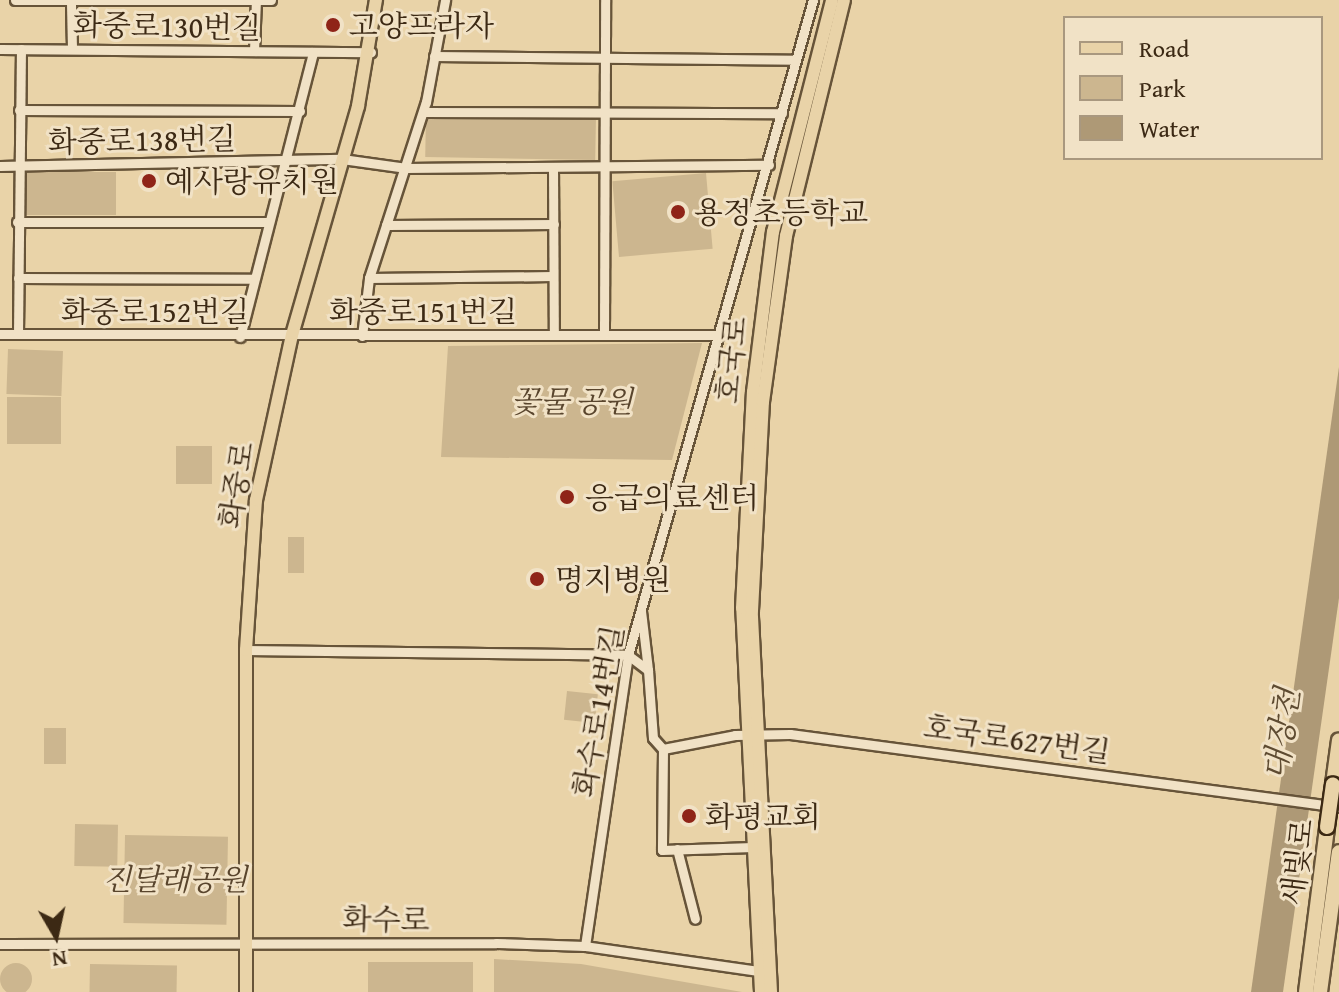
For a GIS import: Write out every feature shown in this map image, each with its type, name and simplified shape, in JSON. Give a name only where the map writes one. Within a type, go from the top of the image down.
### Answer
[{"type":"highway","name":"새빛로","points":[[1306,992],[1339,740]]},
{"type":"highway","name":"새빛로","points":[[1320,992],[1339,852]]},
{"type":"main road","name":"화중로","points":[[246,992],[246,650],[256,500],[292,335],[371,52],[376,0]]},
{"type":"main road","name":"호국로","points":[[761,992],[765,972],[742,608],[755,377],[773,232],[832,0]]},
{"type":"main road","name":"호국로","points":[[771,992],[765,972],[753,847],[752,611],[773,313],[844,0]]},
{"type":"street","points":[[15,0],[71,4],[271,0]]},
{"type":"street","points":[[254,51],[256,0]]},
{"type":"street","points":[[362,336],[369,278],[423,112],[445,0]]},
{"type":"street","points":[[604,334],[601,166],[605,0]]},
{"type":"street","name":"화수로14번길","points":[[585,946],[628,655],[769,165],[813,0]]},
{"type":"street","points":[[71,4],[72,49]]},
{"type":"street","name":"화중로130번길","points":[[0,49],[371,52]]},
{"type":"street","points":[[16,166],[21,49]]},
{"type":"street","points":[[240,337],[313,52]]},
{"type":"street","points":[[434,56],[796,60]]},
{"type":"street","points":[[19,110],[300,111]]},
{"type":"street","points":[[423,112],[782,113]]},
{"type":"street","name":"화중로138번길","points":[[0,166],[342,159],[406,168],[769,165]]},
{"type":"street","name":"화중로152번길","points":[[16,166],[18,334]]},
{"type":"street","name":"화중로151번길","points":[[553,167],[554,334]]},
{"type":"street","points":[[17,222],[268,222]]},
{"type":"street","points":[[386,225],[554,224]]},
{"type":"street","points":[[369,278],[552,276]]},
{"type":"street","name":"화중로152번길","points":[[18,278],[254,279]]},
{"type":"street","name":"화중로152번길","points":[[0,334],[292,335]]},
{"type":"street","name":"화중로151번길","points":[[292,335],[720,335]]},
{"type":"street","points":[[641,610],[648,629],[653,738],[663,749],[662,850],[753,847]]},
{"type":"street","points":[[246,650],[628,655],[648,670]]},
{"type":"street","points":[[663,749],[752,733]]},
{"type":"street","name":"호국로627번길","points":[[752,733],[1339,807]]},
{"type":"street","points":[[677,849],[695,919]]},
{"type":"street","name":"화수로","points":[[0,944],[246,942],[585,946],[765,972]]},
{"type":"green space","points":[[426,112],[596,115],[595,160],[425,157]]},
{"type":"green space","points":[[22,172],[116,172],[116,215],[22,215]]},
{"type":"green space","points":[[706,173],[713,249],[619,257],[612,181]]},
{"type":"green space","name":"꽃물 공원","points":[[702,343],[672,460],[441,457],[448,346]]},
{"type":"green space","points":[[8,349],[63,351],[61,396],[6,394]]},
{"type":"green space","points":[[7,397],[61,397],[61,444],[7,444]]},
{"type":"green space","points":[[176,446],[212,446],[212,484],[176,484]]},
{"type":"green space","points":[[288,537],[304,537],[304,573],[288,573]]},
{"type":"green space","points":[[567,691],[598,694],[595,723],[564,720]]},
{"type":"green space","points":[[44,728],[66,728],[66,764],[44,764]]},
{"type":"green space","points":[[75,824],[118,825],[117,867],[74,866]]},
{"type":"green space","name":"진달래공원","points":[[125,835],[228,837],[226,925],[123,923]]},
{"type":"green space","points":[[494,959],[581,964],[742,992],[494,992]]},
{"type":"green space","points":[[368,962],[473,962],[473,992],[368,992]]},
{"type":"green space","points":[[22,964],[31,973],[28,991],[4,991],[0,979],[4,967]]},
{"type":"green space","points":[[90,964],[177,966],[177,992],[90,992]]},
{"type":"water","points":[[1339,367],[1339,598],[1283,992],[1251,992]]},
{"type":"place","name":"고양프라자","points":[[333,25]]},
{"type":"place","name":"예사랑유치원","points":[[149,181]]},
{"type":"place","name":"용정초등학교","points":[[678,212]]},
{"type":"place","name":"응급의료센터","points":[[567,497]]},
{"type":"place","name":"명지병원","points":[[537,579]]},
{"type":"place","name":"화평교회","points":[[689,816]]},
{"type":"water label","name":"대장천","points":[[1282,734]]}]
